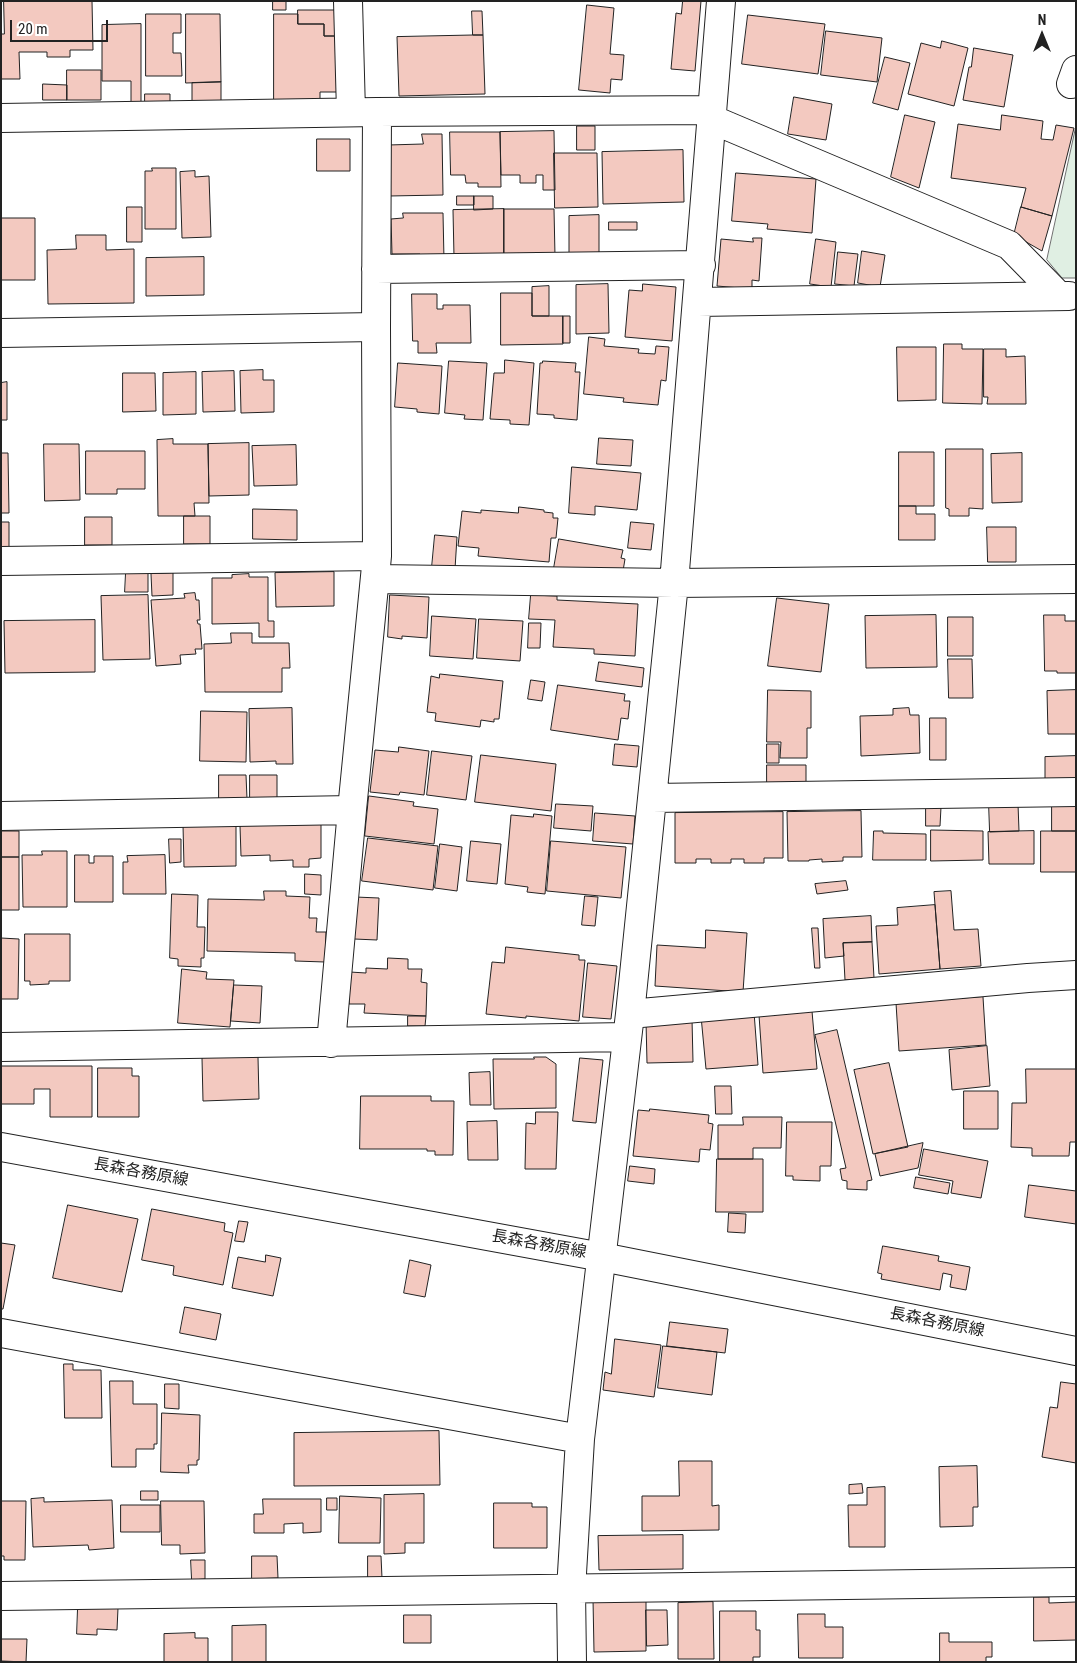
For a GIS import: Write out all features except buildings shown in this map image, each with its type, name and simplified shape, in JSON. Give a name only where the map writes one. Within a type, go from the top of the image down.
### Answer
[{"type":"street","points":[[331,1043],[376,568],[376,269],[364,112],[348,1]]},
{"type":"street","points":[[572,1662],[571,1590],[580,1438],[629,1026],[674,583],[721,1]]},
{"type":"street","points":[[1,118],[364,112],[712,115],[1009,245],[1068,296]]},
{"type":"street","points":[[376,269],[700,265]]},
{"type":"street","points":[[698,302],[1068,296]]},
{"type":"street","points":[[1,334],[376,327]]},
{"type":"street","points":[[1,561],[376,568],[674,583],[1076,579]]},
{"type":"street","points":[[652,798],[1076,792]]},
{"type":"street","points":[[1,816],[352,810]]},
{"type":"street","points":[[1,1047],[331,1043],[629,1026],[1028,978],[1076,975]]},
{"type":"street","name":"長森各務原線","points":[[1,1147],[602,1256],[1076,1351]]},
{"type":"street","points":[[1,1333],[580,1438]]},
{"type":"street","points":[[1,1596],[1076,1582]]},
{"type":"green space","points":[[1076,126],[1076,278],[1062,278],[1047,260]]}]
